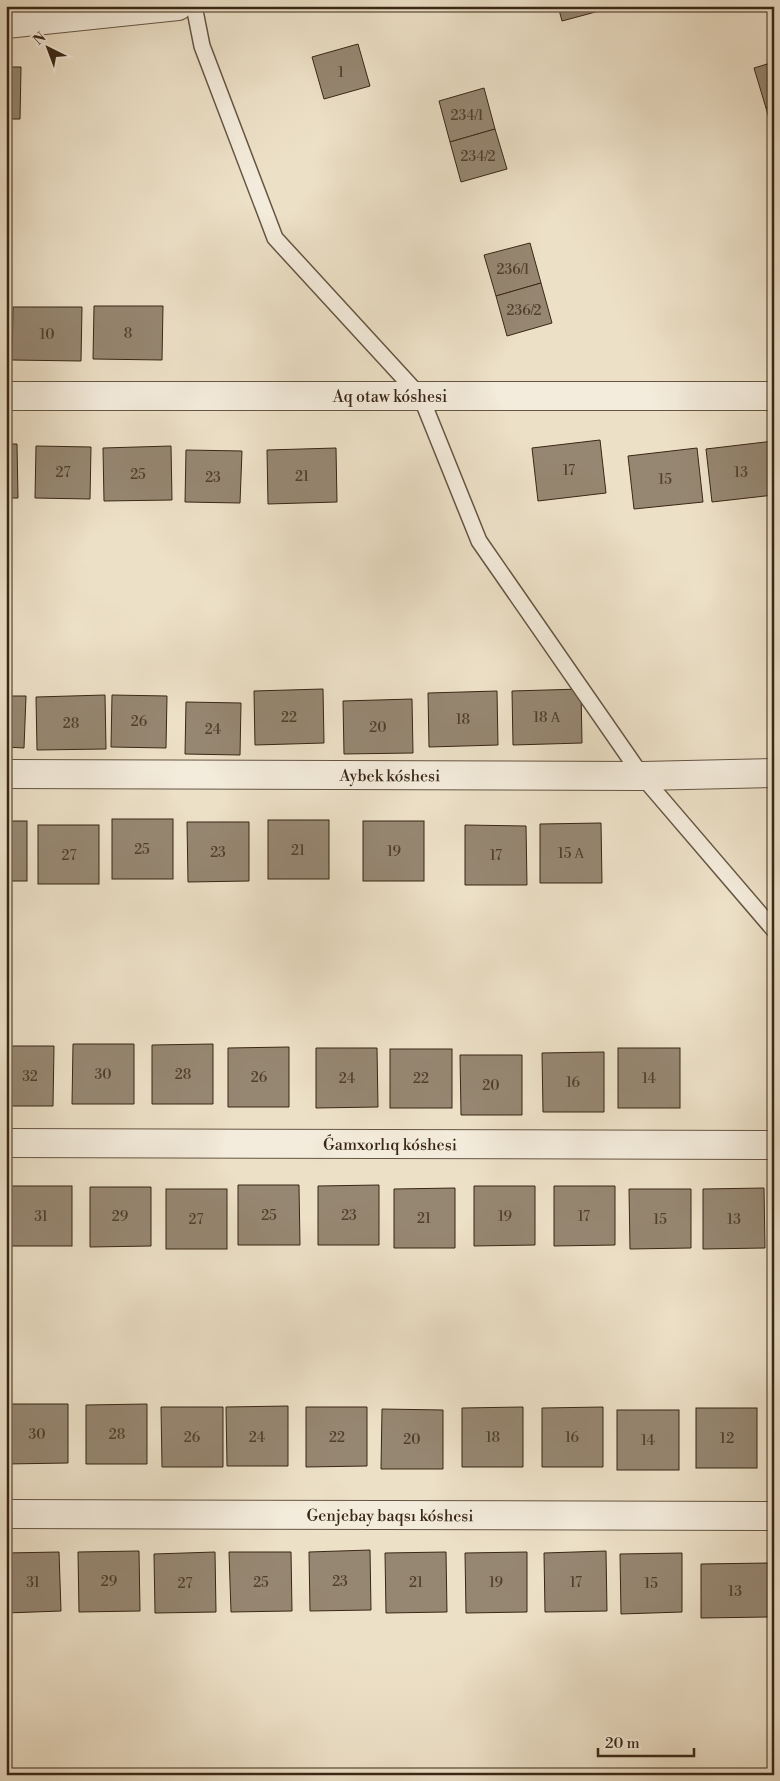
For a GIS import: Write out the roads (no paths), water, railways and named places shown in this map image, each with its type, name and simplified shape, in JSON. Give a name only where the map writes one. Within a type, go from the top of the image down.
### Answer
[{"type":"street","points":[[6,24],[178,6]]},
{"type":"street","name":"Aq otaw kóshesi","points":[[6,396],[774,396]]},
{"type":"street","name":"Aybek kóshesi","points":[[6,774],[642,776],[774,774]]},
{"type":"street","name":"Ǵamxorlıq kóshesi","points":[[6,1143],[774,1145]]},
{"type":"street","name":"Genjebay baqsı kóshesi","points":[[6,1514],[774,1516]]},
{"type":"lane","points":[[194,6],[202,46],[275,238],[422,397],[479,541],[642,776],[774,930]]}]
